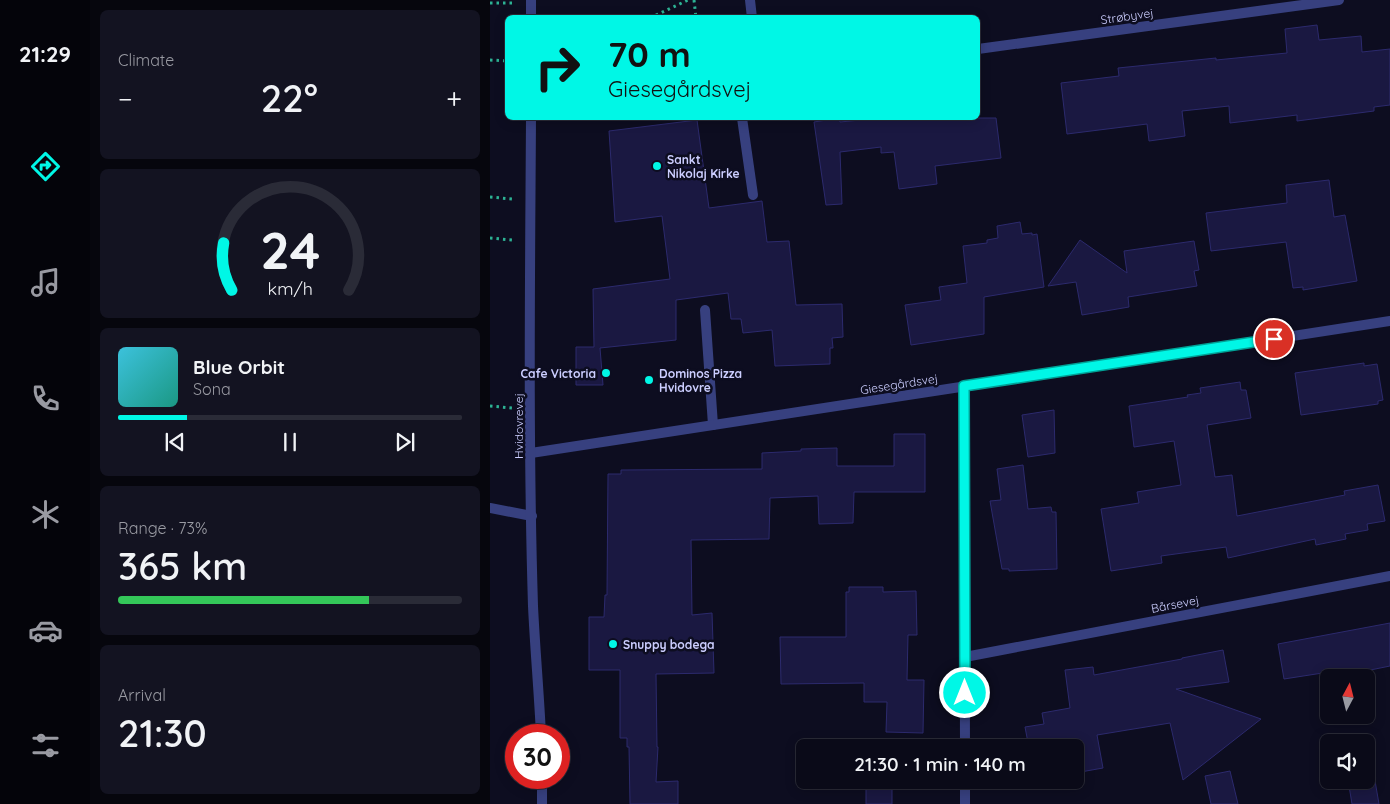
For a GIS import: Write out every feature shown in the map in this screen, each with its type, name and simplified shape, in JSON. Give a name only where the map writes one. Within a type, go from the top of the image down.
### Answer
[{"type":"street","points":[[531,0],[531,15]]},
{"type":"street","points":[[750,0],[752,15]]},
{"type":"street","name":"Strøbyvej","points":[[980,48],[1340,0]]},
{"type":"street","name":"Hvidovrevej","points":[[531,120],[531,453],[534,608],[540,724]]},
{"type":"street","points":[[742,120],[753,195]]},
{"type":"street","points":[[704,310],[713,425]]},
{"type":"street","name":"Giesegårdsvej","points":[[531,453],[1390,321]]},
{"type":"street","points":[[964,386],[965,739]]},
{"type":"street","points":[[490,508],[532,516]]},
{"type":"street","name":"Bårsevej","points":[[965,657],[1390,576]]},
{"type":"street","points":[[542,789],[542,804]]},
{"type":"street","points":[[965,789],[965,804]]},
{"type":"path","points":[[656,15],[688,0]]},
{"type":"path","points":[[694,0],[696,15]]},
{"type":"path","points":[[490,60],[505,61]]},
{"type":"building","points":[[1317,25],[1319,40],[1361,36],[1362,52],[1390,49],[1390,105],[1374,107],[1374,111],[1297,121],[1297,115],[1230,123],[1229,106],[1182,111],[1185,136],[1149,141],[1147,124],[1067,134],[1061,83],[1119,76],[1118,68],[1287,53],[1285,29]]},
{"type":"building","points":[[980,118],[996,118],[1001,158],[935,166],[937,184],[899,189],[894,152],[881,153],[881,147],[840,152],[842,204],[826,205],[814,122],[826,120],[840,120],[840,122],[860,120],[980,120]]},
{"type":"building","points":[[697,120],[709,208],[762,201],[767,242],[789,241],[796,305],[842,304],[843,337],[832,338],[833,348],[830,348],[830,364],[775,366],[772,330],[743,333],[741,319],[731,319],[728,293],[676,300],[676,340],[600,348],[603,385],[576,385],[576,347],[594,347],[593,289],[670,279],[662,216],[615,222],[609,131]]},
{"type":"building","points":[[1329,180],[1334,217],[1345,215],[1357,281],[1303,290],[1303,287],[1293,288],[1286,242],[1211,251],[1206,213],[1287,203],[1286,185]]},
{"type":"building","points":[[1020,222],[1022,234],[1037,234],[1044,287],[984,297],[984,334],[911,345],[905,305],[941,300],[939,287],[967,283],[963,246],[987,243],[987,240],[998,238],[997,226]]},
{"type":"building","points":[[1080,240],[1127,273],[1124,251],[1194,241],[1199,270],[1194,271],[1197,286],[1128,297],[1129,307],[1082,315],[1076,282],[1048,286]]},
{"type":"building","points":[[1364,363],[1364,366],[1377,364],[1383,400],[1378,401],[1378,404],[1301,415],[1295,373]]},
{"type":"building","points":[[1240,382],[1241,390],[1246,390],[1251,418],[1207,425],[1215,477],[1232,475],[1237,516],[1345,495],[1344,491],[1378,485],[1385,521],[1367,524],[1368,530],[1345,534],[1346,539],[1316,545],[1315,539],[1228,558],[1226,547],[1161,556],[1162,563],[1111,571],[1101,509],[1139,503],[1137,492],[1181,485],[1174,441],[1134,447],[1129,406],[1188,397],[1187,395],[1201,393],[1200,388]]},
{"type":"building","points":[[1054,410],[1055,453],[1028,457],[1022,415]]},
{"type":"building","points":[[894,434],[925,434],[925,492],[854,492],[853,523],[819,524],[818,496],[770,498],[769,539],[691,540],[692,615],[712,613],[714,673],[656,674],[658,747],[656,782],[678,781],[678,804],[630,804],[629,747],[627,747],[627,738],[620,738],[620,670],[589,670],[589,617],[604,617],[605,595],[607,595],[608,474],[621,474],[621,470],[762,469],[762,453],[801,451],[801,449],[837,448],[837,466],[894,466]]},
{"type":"building","points":[[1023,465],[1028,509],[1051,507],[1052,512],[1056,512],[1057,569],[1009,571],[1009,569],[1002,569],[990,501],[1001,500],[997,469]]},
{"type":"building","points":[[849,587],[883,587],[883,592],[916,591],[917,635],[908,635],[907,680],[924,680],[923,733],[886,732],[887,702],[864,702],[864,683],[781,684],[780,637],[846,637],[846,592],[849,592]]},
{"type":"building","points":[[1390,623],[1390,666],[1375,669],[1320,669],[1320,673],[1284,679],[1278,644]]},
{"type":"building","points":[[1223,650],[1229,682],[1176,689],[1261,719],[1183,780],[1170,723],[1097,735],[1103,768],[1084,771],[1084,739],[1027,739],[1025,727],[1044,724],[1042,713],[1070,708],[1065,670],[1093,667],[1094,675]]},
{"type":"building","points":[[1230,771],[1238,804],[1211,804],[1205,776]]},
{"type":"building","points":[[1375,781],[1379,804],[1352,804],[1350,789],[1375,789]]},
{"type":"building","points":[[866,789],[892,789],[892,804],[866,804]]},
{"type":"place","name":"Sankt Nikolaj Kirke","points":[[657,166]]},
{"type":"place","name":"Cafe Victoria","points":[[606,373]]},
{"type":"place","name":"Dominos Pizza Hvidovre","points":[[649,380]]},
{"type":"place","name":"Snuppy bodega","points":[[613,644]]},
{"type":"route","points":[[965,693],[964,386],[1274,339]]}]
